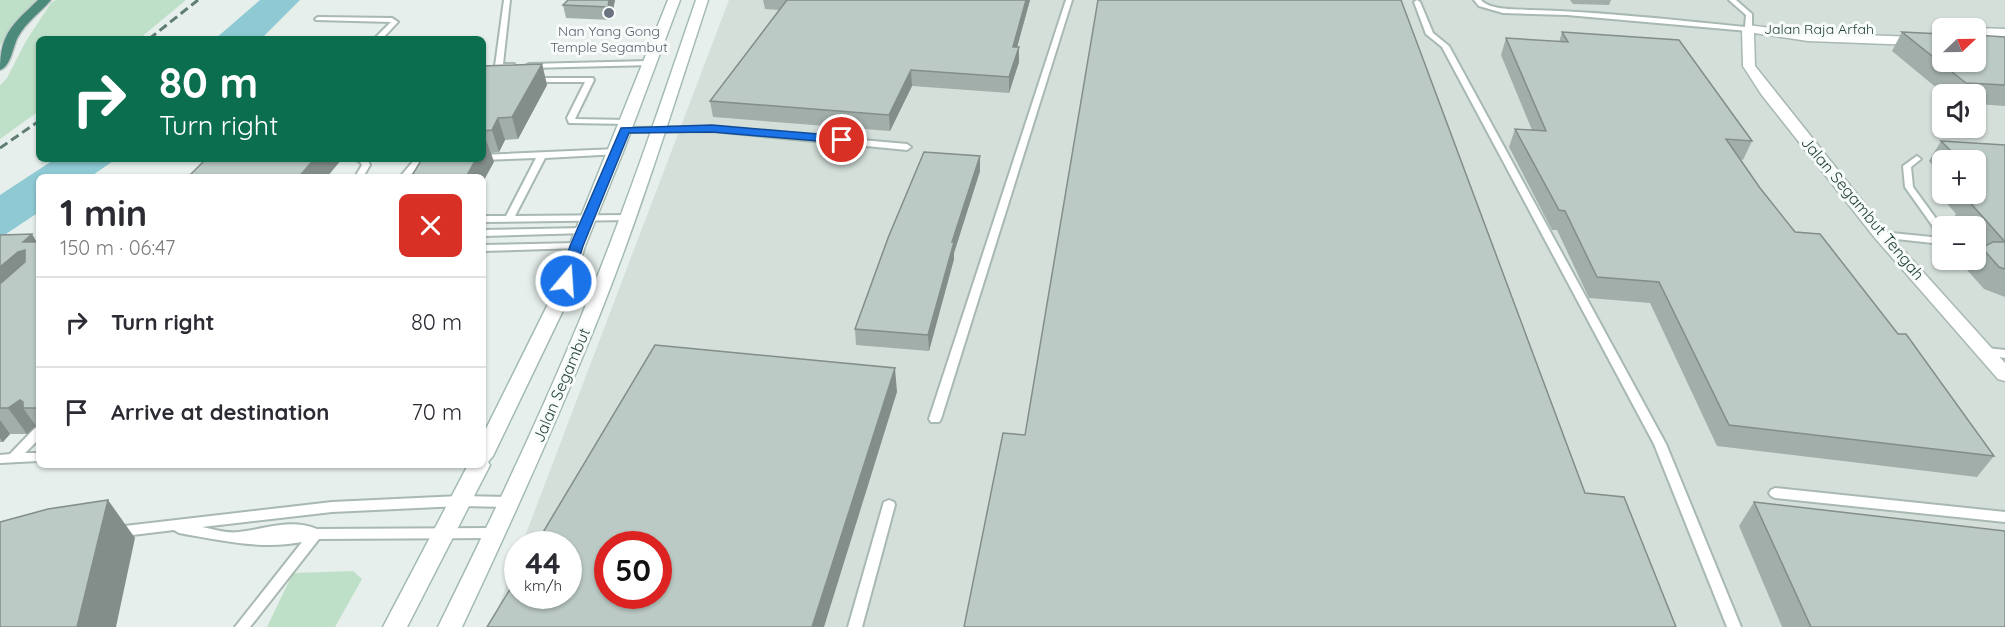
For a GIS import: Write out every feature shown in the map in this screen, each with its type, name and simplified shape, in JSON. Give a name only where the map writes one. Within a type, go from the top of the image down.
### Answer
[{"type":"highway","points":[[0,66],[16,30],[33,9],[45,0]]},
{"type":"main road","points":[[486,450],[560,298],[583,232],[616,153],[674,0]]},
{"type":"main road","name":"Jalan Segambut","points":[[450,627],[527,465],[590,317],[628,218],[702,0]]},
{"type":"main road","name":"Jalan Raja Arfah","points":[[1748,29],[1803,26],[1932,31]]},
{"type":"main road","name":"Jalan Raja Arfah","points":[[1748,29],[1808,36],[1932,42]]},
{"type":"main road","name":"Jalan Segambut Tengah","points":[[1748,29],[1749,66],[1881,235],[2005,375]]},
{"type":"main road","points":[[1986,32],[2005,33]]},
{"type":"main road","points":[[1986,44],[2005,45]]},
{"type":"main road","points":[[395,627],[477,468]]},
{"type":"lane","points":[[507,0],[495,66],[649,63]]},
{"type":"lane","points":[[935,418],[1069,0]]},
{"type":"lane","points":[[1477,0],[1481,5],[1503,11],[1567,13],[1748,29],[1749,14],[1732,0]]},
{"type":"lane","points":[[1417,2],[1430,34],[1445,46],[1660,444],[1734,627]]},
{"type":"lane","points":[[318,19],[392,20],[395,22],[381,36]]},
{"type":"lane","points":[[529,81],[590,80],[571,118],[572,122],[658,129],[712,129],[907,147]]},
{"type":"lane","points":[[486,158],[616,153]]},
{"type":"lane","points":[[508,219],[541,157]]},
{"type":"lane","points":[[1917,159],[1907,166],[1909,187],[1932,219]]},
{"type":"lane","points":[[407,174],[417,162]]},
{"type":"lane","points":[[486,248],[583,232],[628,218]]},
{"type":"lane","points":[[486,219],[508,219],[583,232]]},
{"type":"lane","points":[[486,233],[583,232]]},
{"type":"lane","points":[[1881,235],[1932,240]]},
{"type":"lane","points":[[1987,352],[2005,354]]},
{"type":"lane","points":[[14,458],[36,434]]},
{"type":"lane","points":[[0,459],[36,457]]},
{"type":"lane","points":[[1775,493],[2005,517]]},
{"type":"lane","points":[[106,534],[164,525],[332,507],[459,501],[508,502]]},
{"type":"lane","points":[[855,627],[889,505]]},
{"type":"lane","points":[[164,525],[255,542],[316,534],[494,533]]},
{"type":"lane","points":[[242,627],[316,534]]},
{"type":"shaded area","points":[[729,0],[2005,0],[2005,627],[491,627],[504,592],[504,609],[582,609],[582,531],[527,531]]},
{"type":"green space","points":[[0,0],[37,0],[5,36],[0,46]]},
{"type":"green space","points":[[56,0],[186,0],[143,36],[36,36],[36,113],[0,139],[0,85],[7,78],[26,41],[51,3]]},
{"type":"green space","points":[[353,571],[362,579],[335,627],[267,627],[293,573]]},
{"type":"water","points":[[260,0],[300,0],[264,36],[218,36]]},
{"type":"water","points":[[50,162],[112,162],[94,174],[36,174],[36,214],[0,238],[0,195]]},
{"type":"building","points":[[568,0],[609,0],[608,7],[563,5]]},
{"type":"building","points":[[787,0],[1026,0],[1013,47],[1019,47],[1009,77],[911,70],[889,115],[710,101]]},
{"type":"building","points":[[1098,0],[1401,0],[1585,493],[1624,497],[1676,627],[964,627],[1003,433],[1025,435]]},
{"type":"building","points":[[1562,32],[1679,40],[1752,141],[1726,139],[1760,188],[1795,232],[1820,234],[1898,334],[1906,334],[1994,456],[1729,425],[1659,282],[1597,277],[1565,211],[1559,210],[1515,129],[1546,131],[1506,38],[1568,42]]},
{"type":"building","points":[[1902,32],[1932,34],[1932,56]]},
{"type":"building","points":[[1986,36],[2005,37],[2005,85],[1966,83],[1952,72],[1986,72]]},
{"type":"building","points":[[542,64],[512,117],[498,118],[492,130],[486,131],[486,66]]},
{"type":"building","points":[[1941,141],[2005,145],[2005,242],[1986,221],[1986,216],[1982,216],[1971,204],[1986,204],[1986,150],[1950,150]]},
{"type":"building","points":[[924,152],[980,156],[952,242],[954,242],[928,335],[855,329],[888,238]]},
{"type":"building","points":[[203,162],[312,162],[302,174],[191,174]]},
{"type":"building","points":[[420,162],[474,162],[468,174],[413,174]]},
{"type":"building","points":[[32,234],[23,242],[36,242],[36,408],[23,408],[23,402],[20,400],[8,408],[0,408],[0,284],[25,262],[25,250],[18,252],[0,267],[0,235]]},
{"type":"building","points":[[1993,242],[2005,242],[2005,269],[1999,267],[1986,252],[1986,246]]},
{"type":"building","points":[[655,345],[895,368],[812,627],[487,627],[504,599],[504,609],[582,609],[582,531],[544,531]]},
{"type":"building","points":[[108,500],[77,627],[0,627],[0,522],[48,509]]},
{"type":"building","points":[[1754,502],[2005,531],[2005,627],[1811,627]]},
{"type":"railway","points":[[153,36],[198,0]]},
{"type":"railway","points":[[0,148],[36,123]]},
{"type":"place","name":"Nan Yang Gong Temple Segambut","points":[[609,13]]},
{"type":"route","points":[[566,281],[577,246],[625,130],[712,129],[842,140]]}]
